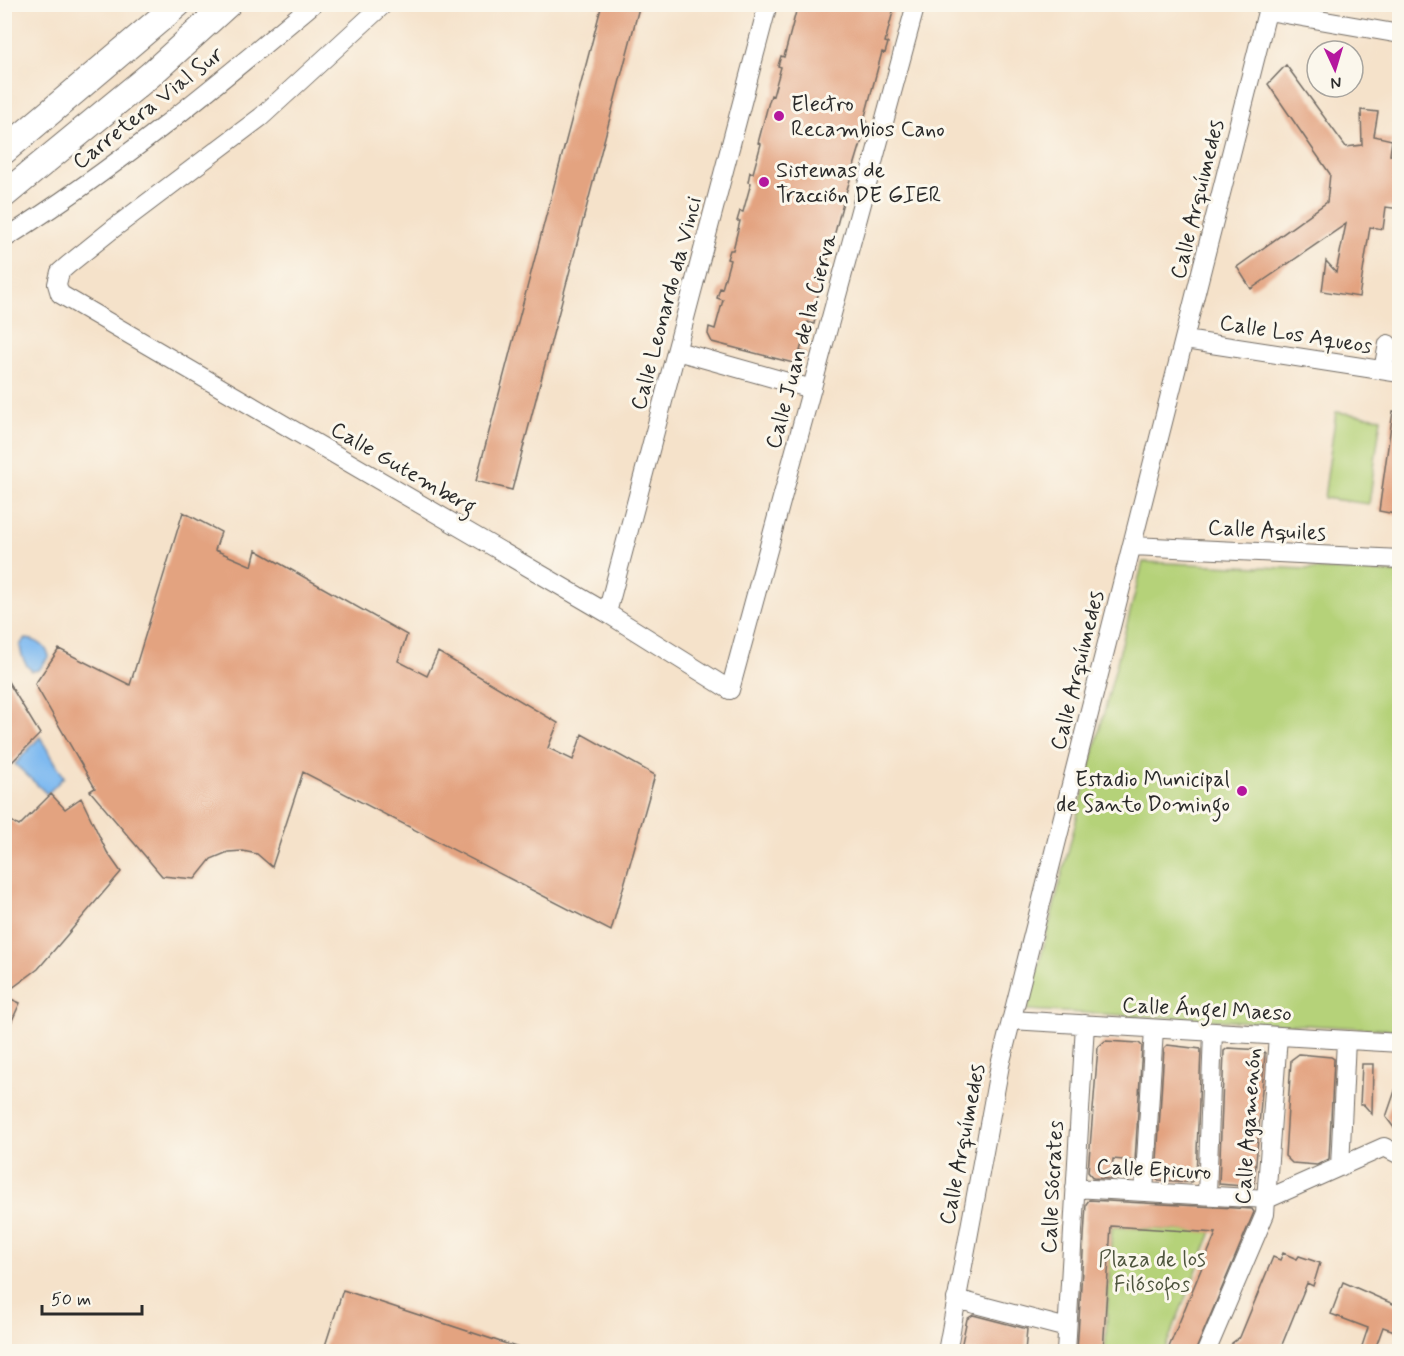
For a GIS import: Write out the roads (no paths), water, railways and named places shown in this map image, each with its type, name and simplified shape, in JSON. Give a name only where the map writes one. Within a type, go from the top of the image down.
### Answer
[{"type":"highway","points":[[4,151],[47,118],[178,4]]},
{"type":"highway","points":[[4,195],[150,75],[228,4]]},
{"type":"street","name":"Carretera Vial Sur","points":[[4,239],[57,206],[224,79],[313,4]]},
{"type":"street","name":"Calle Gutemberg","points":[[384,4],[261,117],[114,228],[60,272],[57,284],[60,294],[607,613],[730,690]]},
{"type":"street","name":"Calle Leonardo da Vinci","points":[[607,613],[768,4]]},
{"type":"street","name":"Calle Juan de la Cierva","points":[[730,690],[916,4]]},
{"type":"street","points":[[1269,8],[1400,34]]},
{"type":"street","name":"Calle Arquímedes","points":[[947,1352],[1000,1065],[1269,8]]},
{"type":"street","name":"Calle Los Aqueos","points":[[1185,340],[1391,371]]},
{"type":"street","points":[[1388,344],[1391,371]]},
{"type":"street","points":[[677,351],[812,389]]},
{"type":"street","name":"Calle Aquiles","points":[[1133,546],[1400,560]]},
{"type":"street","name":"Calle Ángel Maeso","points":[[1011,1020],[1400,1043]]},
{"type":"street","name":"Calle Sócrates","points":[[1066,1352],[1085,1024]]},
{"type":"street","points":[[1144,1192],[1154,1029]]},
{"type":"street","points":[[1207,1195],[1213,1032]]},
{"type":"street","name":"Calle Agamenón","points":[[1206,1352],[1265,1214],[1278,1036]]},
{"type":"street","points":[[1340,1167],[1346,1040]]},
{"type":"street","points":[[1267,1199],[1384,1147],[1400,1155]]},
{"type":"street","name":"Calle Epicuro","points":[[1076,1188],[1267,1199]]},
{"type":"street","points":[[957,1299],[1067,1328]]},
{"type":"water","points":[[24,639],[40,643],[48,652],[49,656],[39,670],[32,671],[24,660],[20,646]]},
{"type":"water","points":[[40,737],[64,777],[47,794],[15,764]]},
{"type":"place","name":"Electro Recambios Cano","points":[[779,116]]},
{"type":"place","name":"Sistemas de Tracción DE GIER","points":[[764,182]]},
{"type":"place","name":"Estadio Municipal de Santo Domingo","points":[[1242,791]]},
{"type":"park label","name":"Plaza de los Filósofos","points":[[1152,1270]]}]
